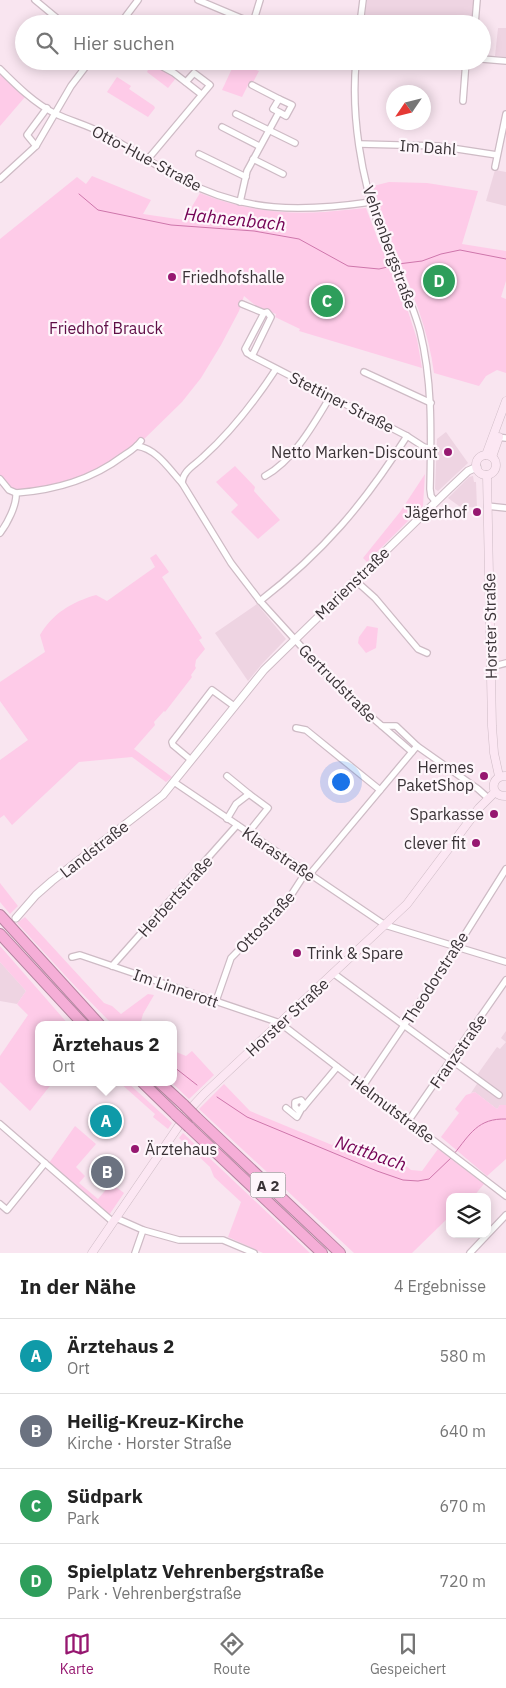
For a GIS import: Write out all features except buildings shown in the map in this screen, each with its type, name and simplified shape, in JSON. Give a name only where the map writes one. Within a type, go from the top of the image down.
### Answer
[{"type":"highway","points":[[0,915],[96,1021]]},
{"type":"highway","points":[[0,934],[80,1021]]},
{"type":"highway","name":"A 2","points":[[146,1086],[322,1253]]},
{"type":"highway","name":"A 2","points":[[163,1086],[340,1253]]},
{"type":"main road","points":[[499,437],[506,401]]},
{"type":"main road","points":[[489,456],[495,462],[495,469],[491,474],[480,473],[477,467],[478,459],[489,456],[499,437],[506,416]]},
{"type":"main road","name":"Horster Straße","points":[[487,475],[494,753],[503,776]]},
{"type":"main road","points":[[503,776],[493,783],[495,792],[506,797]]},
{"type":"main road","name":"Horster Straße","points":[[92,1253],[191,1108],[416,893],[488,798],[495,792]]},
{"type":"street","points":[[35,0],[53,15]]},
{"type":"street","points":[[127,15],[138,0]]},
{"type":"street","points":[[198,0],[235,15]]},
{"type":"street","points":[[256,15],[260,0]]},
{"type":"street","points":[[361,15],[363,0]]},
{"type":"street","points":[[476,15],[477,0]]},
{"type":"street","points":[[491,60],[506,61]]},
{"type":"street","name":"Otto-Hue-Straße","points":[[0,69],[26,92],[56,114],[101,132],[192,184],[240,202],[276,208],[307,209],[371,202]]},
{"type":"street","points":[[0,179],[36,146],[71,86],[83,70]]},
{"type":"street","points":[[168,70],[202,94]]},
{"type":"street","name":"Vehrenbergstraße","points":[[356,70],[356,106],[363,171],[371,202],[414,310],[427,366],[431,403],[430,489],[436,502]]},
{"type":"street","points":[[463,100],[465,70]]},
{"type":"street","points":[[148,159],[210,86],[194,73],[186,82]]},
{"type":"street","points":[[252,85],[292,105],[286,116],[274,109],[279,99]]},
{"type":"street","points":[[36,146],[27,135],[47,108]]},
{"type":"street","points":[[240,202],[253,159],[279,112]]},
{"type":"street","points":[[236,114],[295,143]]},
{"type":"street","points":[[495,167],[506,114]]},
{"type":"street","points":[[222,127],[260,146]]},
{"type":"street","name":"Im Dahl","points":[[360,144],[438,146],[497,156]]},
{"type":"street","points":[[199,154],[246,177]]},
{"type":"street","points":[[253,159],[283,174]]},
{"type":"street","points":[[242,304],[264,313],[267,312],[271,317],[252,356],[247,353],[245,348],[264,313]]},
{"type":"street","name":"Stettiner Straße","points":[[252,356],[431,449]]},
{"type":"street","points":[[182,483],[182,477],[185,472],[228,432],[256,398],[276,368]]},
{"type":"street","points":[[364,372],[431,403]]},
{"type":"street","points":[[265,476],[275,471],[302,440],[330,397]]},
{"type":"street","points":[[260,601],[298,571],[336,533],[371,490],[407,436]]},
{"type":"street","name":"Gertrudstraße","points":[[16,493],[80,481],[100,472],[139,443],[153,452],[182,483],[231,563],[260,601],[347,696],[412,752]]},
{"type":"street","name":"Marienstraße","points":[[174,782],[264,670],[464,474],[477,467]]},
{"type":"street","points":[[0,479],[9,490],[16,493],[14,505],[0,533]]},
{"type":"street","points":[[487,506],[506,508]]},
{"type":"street","points":[[356,581],[375,598],[418,649],[427,653]]},
{"type":"street","points":[[491,667],[506,663]]},
{"type":"street","points":[[191,760],[172,742],[212,690],[234,706]]},
{"type":"street","name":"Gertrudstraße","points":[[382,726],[396,726],[417,746],[488,798]]},
{"type":"street","points":[[296,728],[306,730],[380,790]]},
{"type":"street","name":"Ottostraße","points":[[216,1001],[231,958],[288,900],[308,873],[417,746]]},
{"type":"street","points":[[227,776],[268,808],[248,833]]},
{"type":"street","name":"Klarastraße","points":[[174,782],[384,925],[506,962]]},
{"type":"street","name":"Landstraße","points":[[16,918],[47,885],[151,804],[174,782]]},
{"type":"street","points":[[227,818],[236,804],[249,794]]},
{"type":"street","name":"Herbertstraße","points":[[112,966],[237,826]]},
{"type":"street","name":"Theodorstraße","points":[[363,1086],[457,947],[506,869]]},
{"type":"street","name":"Im Linnerott","points":[[72,957],[80,955],[280,1023]]},
{"type":"street","points":[[333,973],[500,1095]]},
{"type":"street","name":"Franzstraße","points":[[409,1120],[506,980]]},
{"type":"street","name":"Helmutstraße","points":[[280,1023],[450,1151],[506,1196]]},
{"type":"street","points":[[286,1108],[297,1117],[337,1067]]},
{"type":"street","points":[[0,1124],[115,1220],[179,1240],[223,1240],[254,1253]]},
{"type":"street","points":[[0,1204],[7,1210],[45,1163]]},
{"type":"street","points":[[470,1253],[506,1215]]},
{"type":"street","points":[[135,1253],[143,1230]]},
{"type":"shaded area","points":[[367,0],[474,0],[473,15],[365,15]]},
{"type":"shaded area","points":[[498,28],[506,28],[506,57],[495,56]]},
{"type":"shaded area","points":[[495,170],[506,172],[506,206],[486,201]]},
{"type":"shaded area","points":[[446,432],[468,463],[438,491],[435,489],[437,439]]},
{"type":"shaded area","points":[[473,476],[474,482],[476,482],[477,508],[459,506],[448,498],[469,477]]},
{"type":"shaded area","points":[[257,604],[286,639],[248,681],[215,633]]},
{"type":"shaded area","points":[[0,962],[26,991],[17,1004],[0,1001]]},
{"type":"shaded area","points":[[506,1031],[506,1042],[501,1038]]},
{"type":"shaded area","points":[[506,1042],[506,1105],[500,1105],[497,1109],[475,1092],[471,1093],[481,1078],[477,1075],[497,1047],[500,1049]]},
{"type":"green space","points":[[148,70],[163,70],[176,78],[168,88],[147,72]]},
{"type":"green space","points":[[231,70],[259,71],[251,86],[248,85],[242,97],[222,90]]},
{"type":"green space","points":[[0,73],[25,97],[0,126]]},
{"type":"green space","points":[[117,77],[131,86],[129,89],[154,106],[155,108],[148,117],[107,92]]},
{"type":"green space","name":"Friedhof Brauck","points":[[92,176],[151,200],[143,214],[184,220],[200,193],[245,207],[276,212],[308,213],[366,208],[402,293],[417,339],[422,368],[299,331],[300,329],[275,317],[276,314],[256,306],[244,296],[239,311],[201,378],[182,402],[137,446],[80,481],[16,492],[0,479],[0,239],[77,177],[86,184]]},
{"type":"green space","points":[[389,182],[427,183],[478,191],[462,244],[506,251],[506,281],[501,297],[506,299],[506,373],[497,370],[486,376],[479,386],[434,373],[430,349],[416,302],[380,210],[373,186]]},
{"type":"green space","points":[[235,466],[255,487],[254,491],[280,520],[258,539],[231,512],[238,505],[216,482]]},
{"type":"green space","points":[[425,474],[423,506],[367,562],[363,558],[400,512]]},
{"type":"green space","points":[[156,554],[169,572],[162,577],[202,638],[199,640],[205,649],[196,660],[196,668],[191,675],[192,677],[134,749],[172,777],[166,782],[132,757],[79,762],[12,825],[4,815],[0,818],[0,760],[28,740],[0,701],[0,682],[45,652],[40,635],[51,620],[64,609],[96,595],[107,601],[155,567],[150,558]]},
{"type":"green space","points":[[367,626],[378,628],[376,648],[366,653],[358,643],[359,637]]},
{"type":"green space","points":[[0,883],[18,906],[10,914],[0,902]]},
{"type":"green space","points":[[25,917],[104,1003],[112,1006],[121,1014],[148,994],[154,995],[141,1021],[109,1021],[17,923]]},
{"type":"green space","points":[[0,946],[66,1021],[35,1021],[35,1086],[50,1086],[30,1111],[0,1082],[0,1056],[28,1015],[17,1004],[26,991],[0,962]]},
{"type":"green space","points":[[192,1051],[214,1075],[189,1099],[175,1086],[177,1086],[177,1052],[186,1056]]},
{"type":"green space","points":[[224,1084],[250,1111],[332,1145],[335,1142],[402,1169],[405,1165],[411,1170],[422,1171],[438,1149],[484,1184],[476,1193],[446,1193],[446,1220],[412,1253],[354,1253],[199,1109]]},
{"type":"green space","points":[[124,1086],[131,1086],[172,1123],[168,1129],[153,1117],[155,1114]]},
{"type":"green space","points":[[475,1092],[497,1109],[500,1105],[506,1105],[506,1159],[487,1176],[441,1137],[459,1113],[455,1109],[466,1095]]},
{"type":"green space","points":[[75,1126],[96,1144],[76,1167],[85,1176],[79,1183],[98,1199],[109,1186],[113,1190],[116,1187],[124,1193],[109,1215],[49,1163]]},
{"type":"green space","points":[[183,1133],[310,1253],[263,1253],[228,1237],[241,1202],[214,1177],[210,1167],[179,1138]]},
{"type":"waterway","name":"Hahnenbach","points":[[79,194],[98,210],[171,225],[254,231],[299,239],[348,266],[379,269],[392,266]]},
{"type":"waterway","name":"Hahnenbach","points":[[398,264],[422,261],[460,250],[506,259]]},
{"type":"waterway","name":"Nattbach","points":[[177,1069],[197,1085]]},
{"type":"waterway","name":"Nattbach","points":[[217,1097],[247,1117],[403,1180],[418,1181],[429,1179],[452,1157]]},
{"type":"waterway","name":"Nattbach","points":[[454,1154],[481,1124],[496,1119],[506,1119]]},
{"type":"place","name":"Friedhofshalle","points":[[172,277]]},
{"type":"place","name":"Spielplatz Vehrenbergstraße","points":[[439,281]]},
{"type":"place","name":"Südpark","points":[[327,301]]},
{"type":"place","name":"Netto Marken-Discount","points":[[448,452]]},
{"type":"place","name":"Jägerhof","points":[[477,512]]},
{"type":"place","name":"Hermes PaketShop","points":[[484,776]]},
{"type":"place","name":"Sparkasse","points":[[494,814]]},
{"type":"place","name":"clever fit","points":[[476,843]]},
{"type":"place","name":"Trink & Spare","points":[[297,953]]},
{"type":"place","name":"Ärztehaus 2","points":[[106,1121]]},
{"type":"place","name":"Ärztehaus","points":[[135,1149]]},
{"type":"place","name":"Heilig-Kreuz-Kirche","points":[[107,1172]]}]
